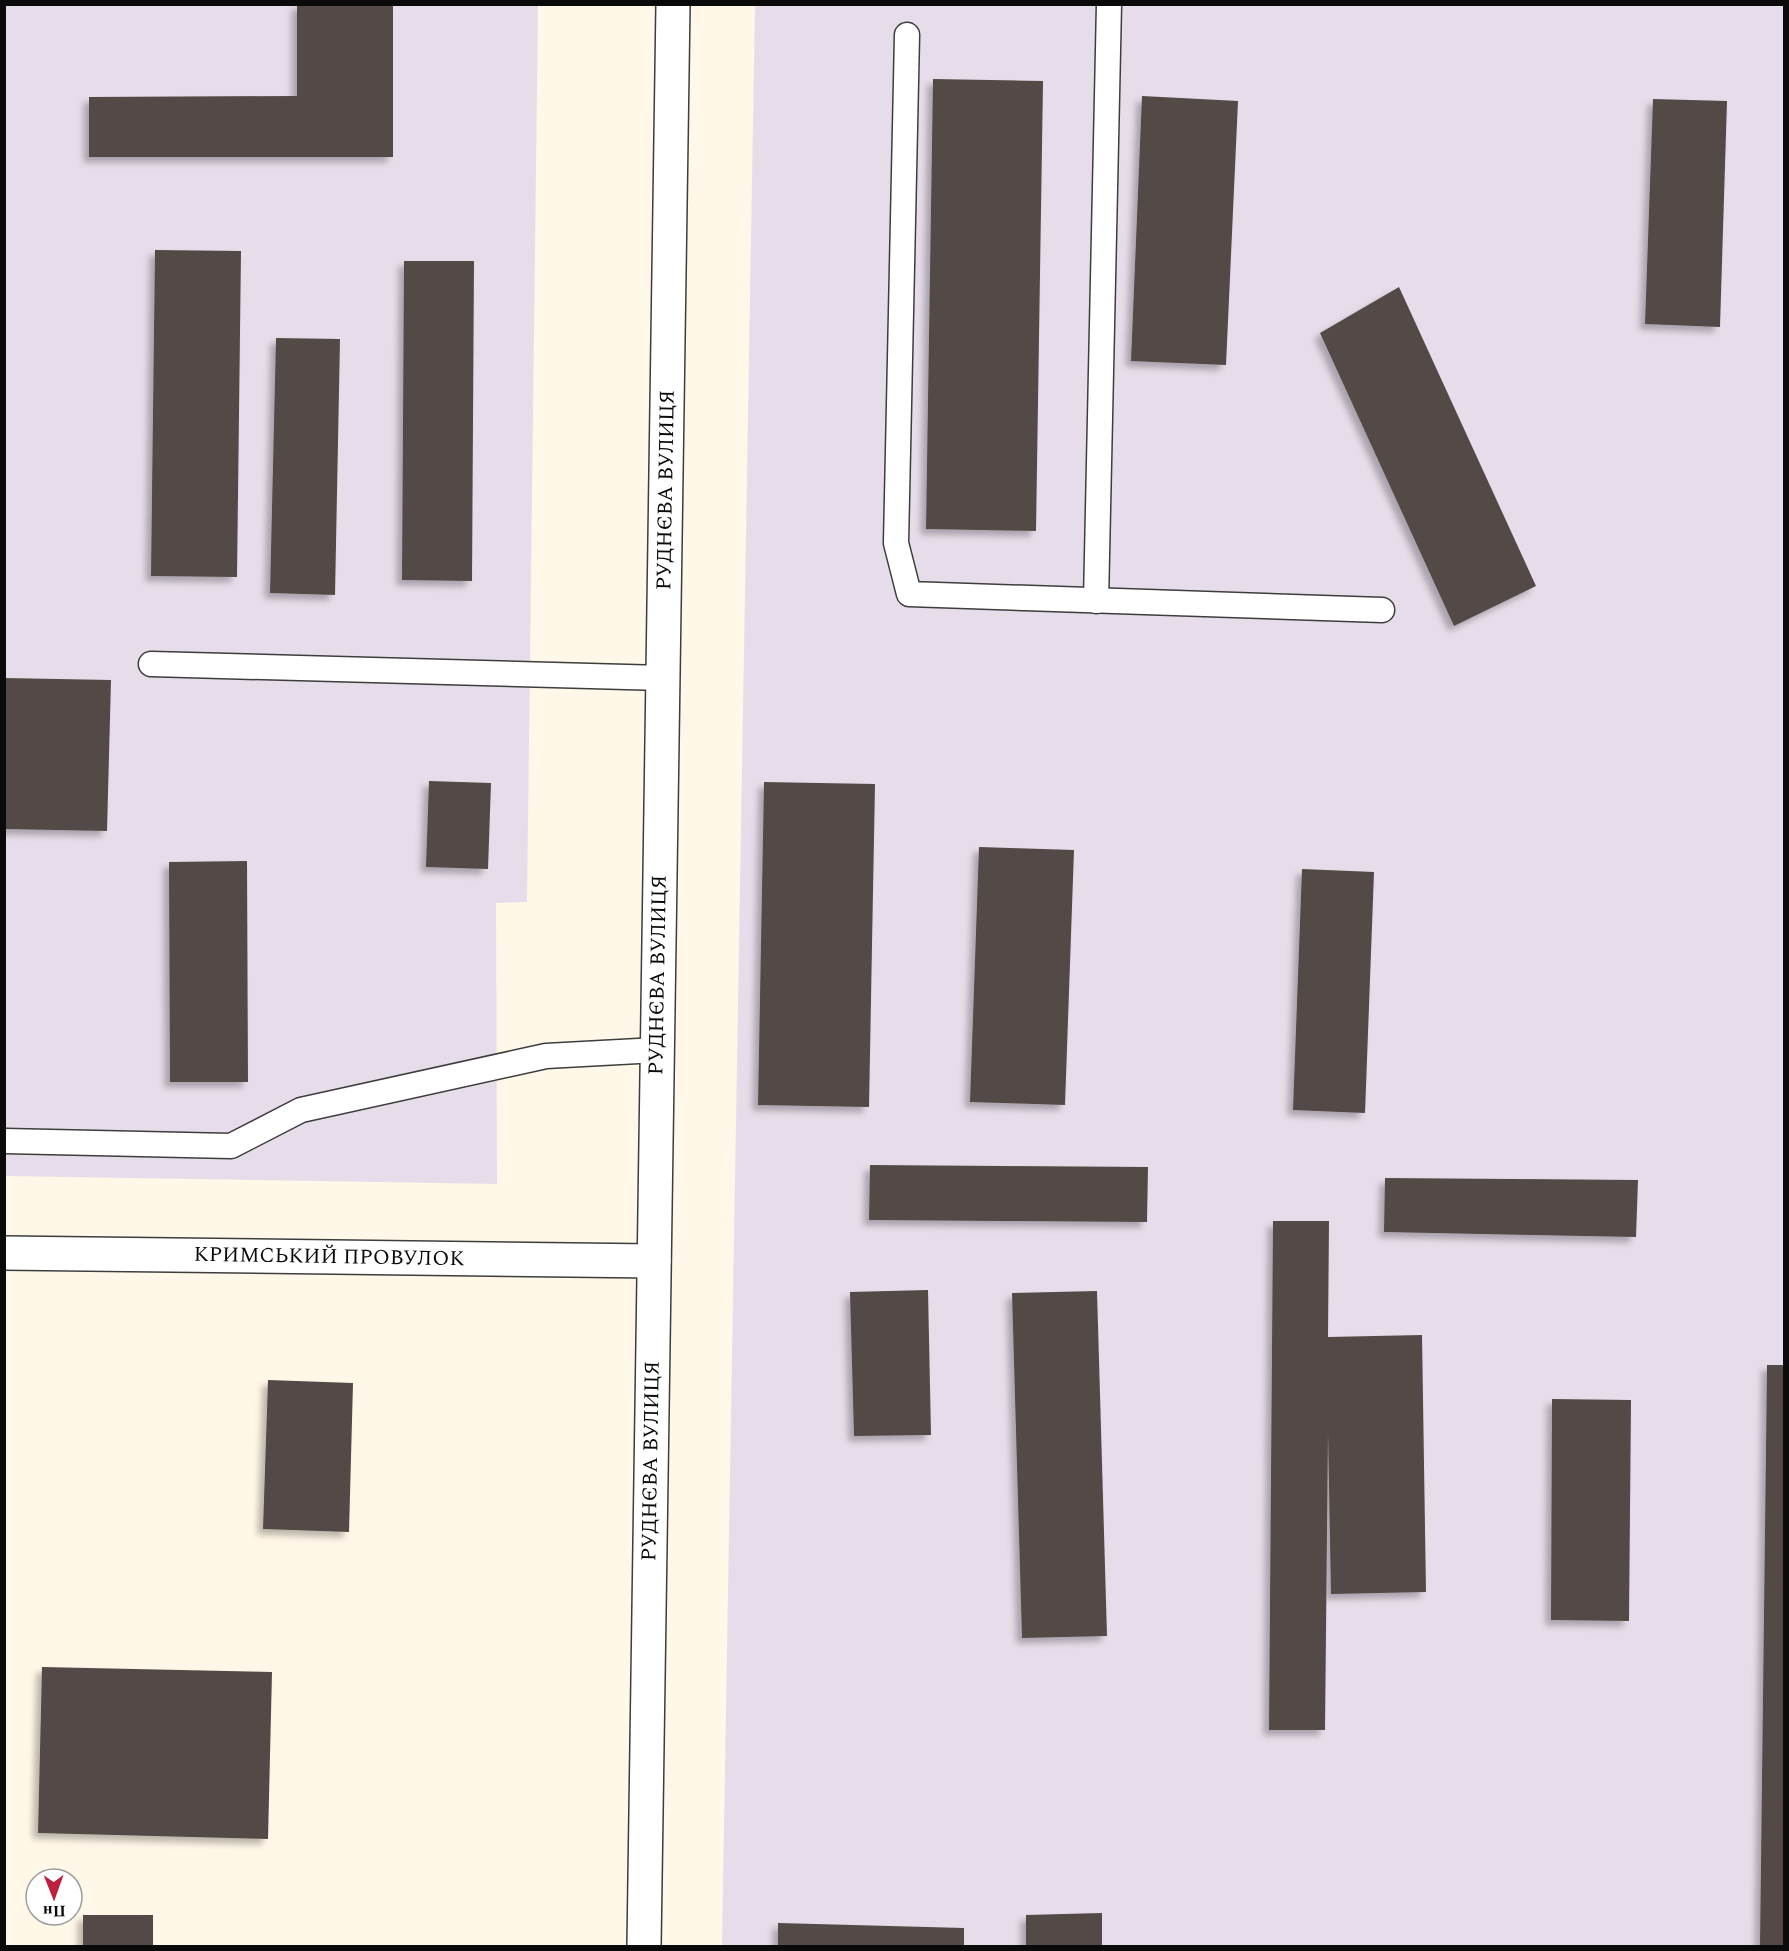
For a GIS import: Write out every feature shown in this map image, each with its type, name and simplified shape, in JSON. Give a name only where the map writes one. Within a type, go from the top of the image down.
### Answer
[{"type":"street","name":"РУДНЄВА ВУЛИЦЯ","points":[[644,1947],[673,4]]},
{"type":"street","name":"КРИМСЬКИЙ ПРОВУЛОК","points":[[4,1253],[654,1262]]},
{"type":"lane","points":[[1096,601],[1110,4]]},
{"type":"lane","points":[[907,35],[896,543],[909,594],[1382,610]]},
{"type":"lane","points":[[151,664],[663,678]]},
{"type":"lane","points":[[5,1141],[231,1146],[301,1110],[546,1056],[657,1050]]},
{"type":"shaded area","points":[[5,5],[538,5],[527,902],[496,903],[497,1184],[5,1176]]},
{"type":"shaded area","points":[[755,5],[1784,5],[1784,1946],[722,1946]]},
{"type":"building","points":[[297,4],[393,4],[393,157],[89,157],[89,97],[297,96]]},
{"type":"building","points":[[933,79],[1043,81],[1036,531],[926,529]]},
{"type":"building","points":[[1142,96],[1238,101],[1226,365],[1131,361]]},
{"type":"building","points":[[1653,99],[1727,101],[1720,327],[1645,324]]},
{"type":"building","points":[[155,250],[241,251],[237,577],[151,576]]},
{"type":"building","points":[[404,261],[474,261],[472,581],[402,580]]},
{"type":"building","points":[[1399,287],[1536,586],[1454,626],[1320,333]]},
{"type":"building","points":[[276,338],[340,339],[335,595],[270,593]]},
{"type":"building","points":[[4,678],[111,680],[107,831],[4,829]]},
{"type":"building","points":[[429,781],[491,783],[488,869],[426,867]]},
{"type":"building","points":[[764,782],[875,784],[869,1107],[758,1105]]},
{"type":"building","points":[[979,847],[1074,850],[1065,1105],[970,1102]]},
{"type":"building","points":[[247,861],[248,1082],[170,1082],[169,862]]},
{"type":"building","points":[[1302,869],[1374,872],[1365,1113],[1293,1110]]},
{"type":"building","points":[[870,1165],[1148,1167],[1147,1222],[869,1220]]},
{"type":"building","points":[[1385,1178],[1638,1180],[1636,1237],[1384,1232]]},
{"type":"building","points":[[1273,1221],[1329,1221],[1328,1337],[1422,1335],[1426,1592],[1331,1594],[1328,1432],[1325,1730],[1269,1730]]},
{"type":"building","points":[[928,1290],[931,1435],[854,1436],[850,1292]]},
{"type":"building","points":[[1097,1291],[1107,1636],[1022,1638],[1012,1293]]},
{"type":"building","points":[[1767,1365],[1784,1365],[1784,1946],[1760,1946]]},
{"type":"building","points":[[268,1380],[353,1383],[349,1532],[263,1529]]},
{"type":"building","points":[[1552,1399],[1631,1400],[1629,1621],[1551,1620]]},
{"type":"building","points":[[42,1667],[272,1672],[268,1839],[38,1833]]},
{"type":"building","points":[[1102,1913],[1102,1946],[1026,1946],[1026,1915]]},
{"type":"building","points":[[84,1915],[153,1915],[153,1946],[83,1946]]},
{"type":"building","points":[[778,1923],[964,1928],[964,1946],[778,1946]]}]
